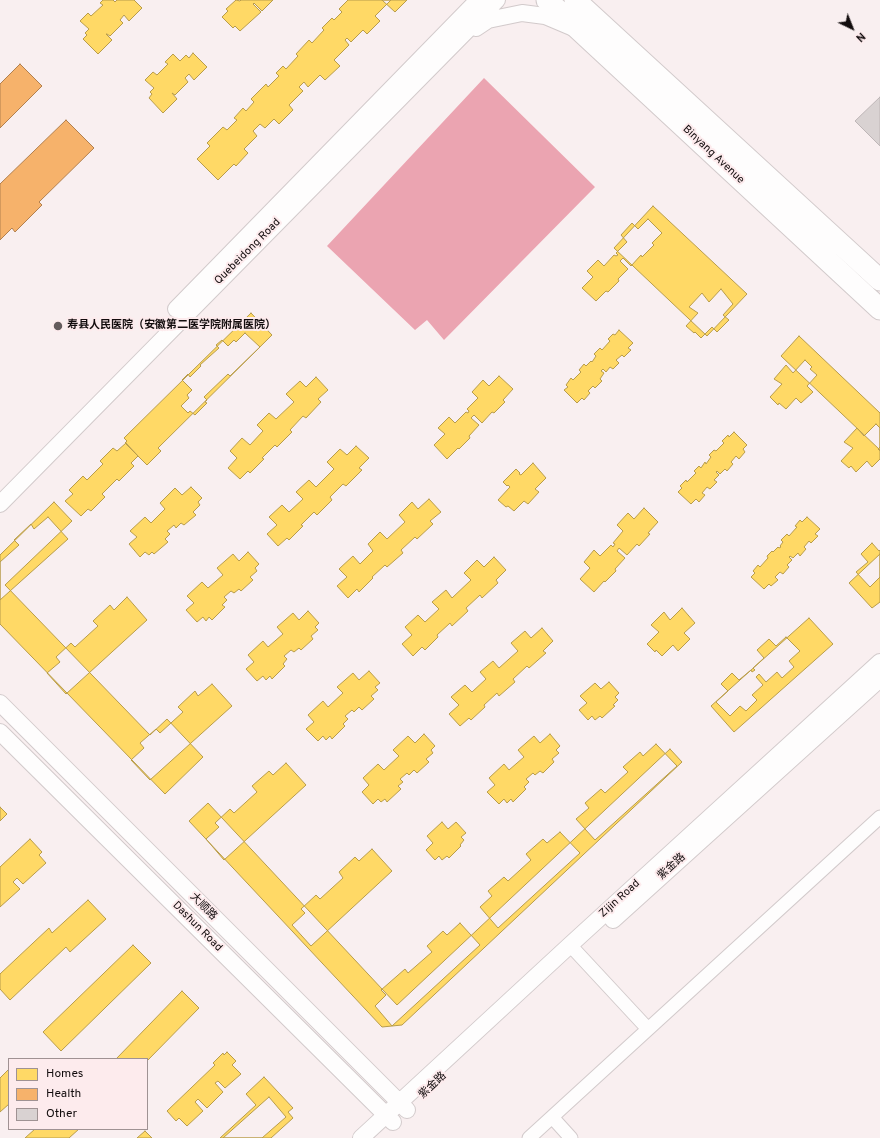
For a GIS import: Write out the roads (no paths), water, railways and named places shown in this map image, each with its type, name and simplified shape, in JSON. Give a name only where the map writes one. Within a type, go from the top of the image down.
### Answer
[{"type":"highway","name":"Binyang Avenue","points":[[547,0],[592,30],[880,280]]},
{"type":"highway","name":"Binyang Avenue","points":[[575,0],[592,30],[880,308]]},
{"type":"street","points":[[456,32],[465,0]]},
{"type":"street","name":"Quebeidong Road","points":[[0,504],[456,32],[478,0]]},
{"type":"street","name":"Quebeidong Road","points":[[0,490],[456,32],[496,0]]},
{"type":"street","points":[[456,32],[488,20],[522,13],[545,16],[566,24],[592,30],[585,0]]},
{"type":"street","name":"Zijin Road","points":[[361,1138],[390,1119],[880,662]]},
{"type":"street","name":"紫金路","points":[[377,1138],[390,1119],[407,1110],[574,949],[880,679]]},
{"type":"street","name":"大顺路","points":[[0,703],[407,1110]]},
{"type":"street","name":"Dashun Road","points":[[0,732],[390,1119]]},
{"type":"street","points":[[529,1138],[878,821]]},
{"type":"street","points":[[574,949],[648,1029]]},
{"type":"street","points":[[552,1117],[571,1138]]},
{"type":"place","name":"寿县人民医院（安徽第二医学院附属医院）","points":[[58,326]]}]
